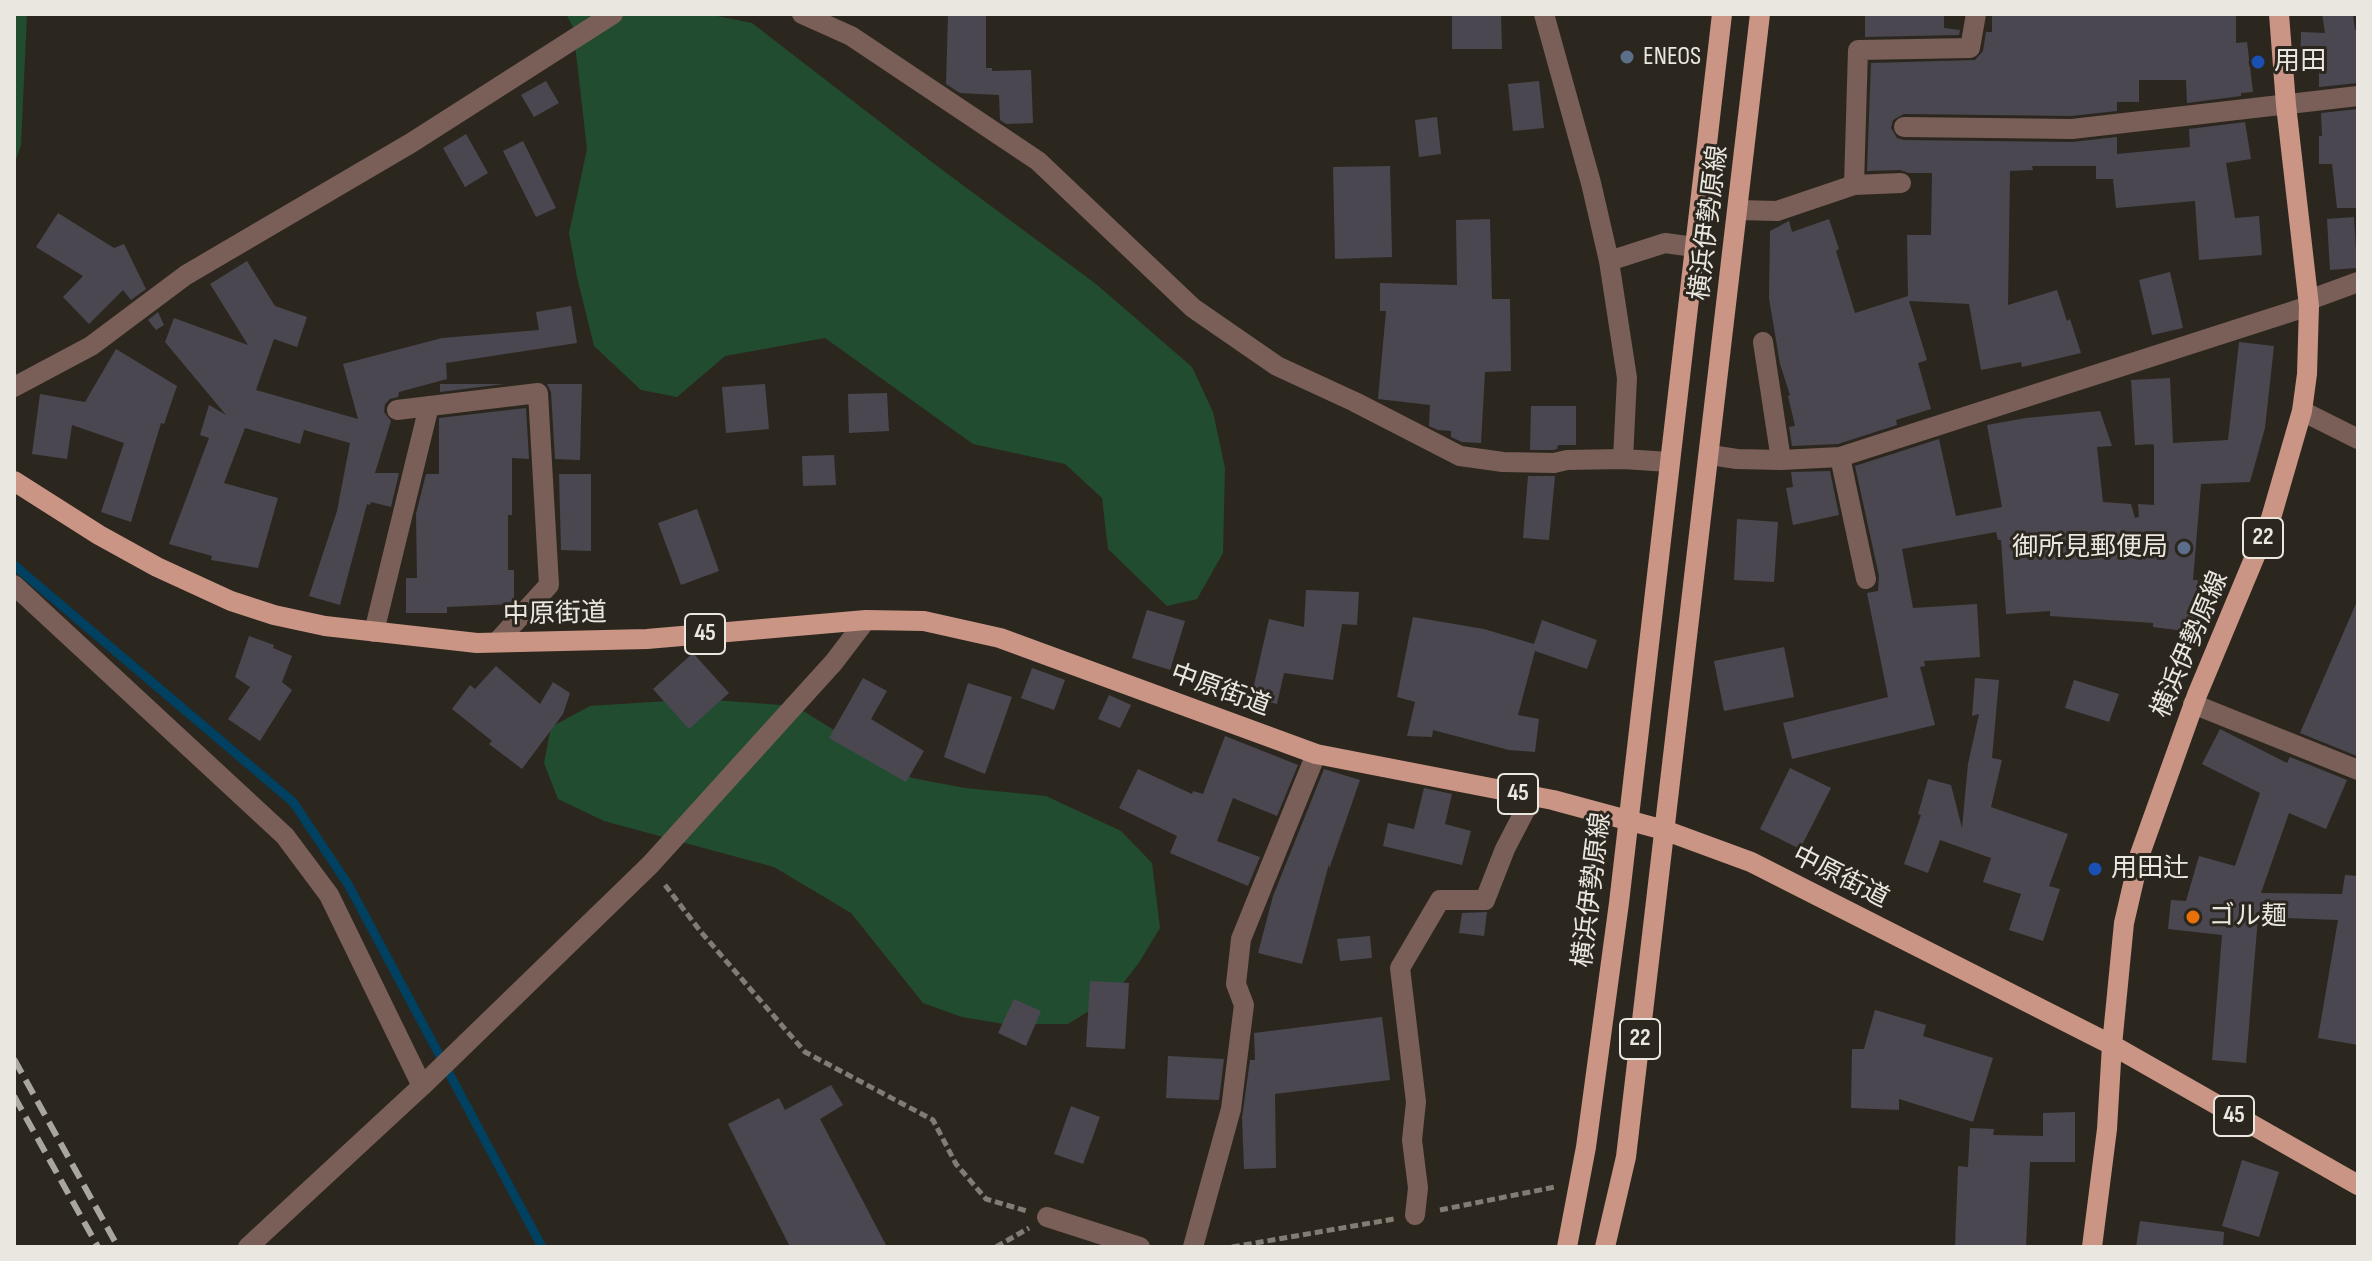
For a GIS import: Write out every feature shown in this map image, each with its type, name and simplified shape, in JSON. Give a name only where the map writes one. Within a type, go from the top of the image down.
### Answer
[{"type":"main road","name":"横浜伊勢原線","points":[[1567,1247],[1580,1182],[1619,903],[1722,14]]},
{"type":"main road","name":"横浜伊勢原線","points":[[1605,1247],[1626,1157],[1760,14]]},
{"type":"main road","name":"横浜伊勢原線","points":[[2092,1247],[2107,1129],[2124,923],[2140,854],[2193,704],[2271,518],[2302,411],[2307,374],[2309,303],[2286,105],[2279,14]]},
{"type":"main road","name":"中原街道","points":[[14,481],[134,555],[231,601],[300,621],[420,638],[497,642],[647,639],[866,620],[924,621],[1000,638],[1316,754],[1628,819],[1751,862],[2112,1045],[2358,1185]]},
{"type":"street","points":[[14,387],[91,346],[186,275],[411,143],[613,14]]},
{"type":"street","points":[[802,14],[851,36],[1038,161],[1193,308],[1277,366],[1460,456],[1503,462],[1623,459],[1669,462]]},
{"type":"street","points":[[1544,14],[1591,183],[1609,261],[1627,378],[1623,459]]},
{"type":"street","points":[[1854,185],[1858,50],[1970,48],[1976,14]]},
{"type":"street","points":[[1904,127],[2072,129],[2358,96]]},
{"type":"street","points":[[1738,210],[1777,211],[1854,185],[1901,183]]},
{"type":"street","points":[[1609,261],[1665,243],[1694,247]]},
{"type":"street","points":[[1710,455],[1781,460],[1840,457],[2309,303],[2358,282]]},
{"type":"street","points":[[1763,342],[1781,460]]},
{"type":"street","points":[[397,410],[538,393],[549,585],[497,642]]},
{"type":"street","points":[[374,632],[429,406]]},
{"type":"street","points":[[2302,411],[2358,439]]},
{"type":"street","points":[[1840,457],[1866,579]]},
{"type":"street","points":[[14,585],[285,836],[329,895],[426,1083]]},
{"type":"street","points":[[248,1247],[426,1083],[650,865],[834,662],[866,620]]},
{"type":"street","points":[[2193,704],[2358,770]]},
{"type":"street","points":[[1193,1247],[1231,1109],[1244,1005],[1236,984],[1241,939],[1316,754]]},
{"type":"street","points":[[1415,1215],[1418,1188],[1412,1140],[1416,1102],[1400,968],[1440,900],[1485,900],[1505,849],[1532,797]]},
{"type":"street","points":[[1047,1217],[1140,1247]]},
{"type":"path","points":[[650,865],[701,932],[805,1052],[933,1120],[956,1164],[986,1199],[1047,1217]]},
{"type":"path","points":[[1232,1247],[1580,1182]]},
{"type":"path","points":[[996,1247],[1047,1217]]},
{"type":"green space","points":[[14,14],[27,14],[21,145],[14,165]]},
{"type":"green space","points":[[566,14],[707,14],[752,23],[1096,284],[1192,367],[1213,412],[1225,468],[1223,553],[1197,599],[1167,606],[1108,549],[1102,498],[1065,464],[973,444],[825,338],[725,356],[677,397],[641,390],[594,346],[577,277],[569,233],[587,149],[573,27]]},
{"type":"green space","points":[[699,699],[795,706],[912,778],[965,788],[1046,796],[1121,831],[1152,863],[1160,928],[1113,996],[1068,1024],[1004,1024],[962,1017],[923,1003],[851,913],[774,867],[604,821],[558,799],[544,763],[551,727],[590,706]]},
{"type":"building","points":[[948,14],[986,14],[986,68],[992,68],[992,71],[1031,70],[1033,123],[1006,124],[1000,120],[999,95],[960,93],[946,84]]},
{"type":"building","points":[[1452,14],[1501,14],[1502,49],[1452,49]]},
{"type":"building","points":[[1865,14],[1944,14],[1944,28],[1960,30],[1959,35],[1865,37]]},
{"type":"building","points":[[1992,14],[2236,14],[2236,43],[2247,42],[2253,92],[2241,93],[2241,96],[2187,103],[2186,80],[2139,80],[2139,102],[2117,102],[2117,111],[2071,116],[1904,114],[1893,120],[1891,128],[1897,138],[1904,140],[2072,142],[2117,137],[2117,154],[2190,147],[2189,129],[2245,122],[2251,159],[2226,163],[2235,218],[2259,216],[2262,255],[2199,260],[2195,201],[2116,208],[2113,179],[2096,179],[2096,166],[2032,166],[2033,170],[2010,171],[2008,305],[2057,290],[2081,353],[2022,367],[2021,362],[1981,370],[1969,304],[1909,301],[1927,360],[1918,363],[1931,409],[1896,420],[1897,425],[1838,444],[1792,446],[1789,427],[1795,426],[1769,298],[1770,231],[1789,221],[1792,232],[1829,219],[1855,313],[1908,296],[1907,235],[1931,235],[1932,173],[1867,171],[1871,63],[1975,60],[1983,51],[1986,32],[1992,32]]},
{"type":"building","points":[[2322,14],[2353,14],[2355,30],[2358,30],[2358,83],[2319,87],[2319,72],[2300,72],[2301,32],[2325,33]]},
{"type":"building","points":[[546,81],[559,103],[534,117],[521,95]]},
{"type":"building","points":[[1539,81],[1544,128],[1513,131],[1508,84]]},
{"type":"building","points":[[2358,109],[2358,208],[2337,208],[2332,164],[2319,164],[2321,113]]},
{"type":"building","points":[[1437,117],[1441,154],[1419,157],[1415,120]]},
{"type":"building","points":[[466,134],[488,173],[465,187],[443,148]]},
{"type":"building","points":[[523,141],[556,208],[536,217],[503,151]]},
{"type":"building","points":[[1390,166],[1392,257],[1335,259],[1333,167]]},
{"type":"building","points":[[58,213],[114,248],[124,244],[146,289],[131,300],[123,290],[89,324],[63,297],[83,276],[36,247]]},
{"type":"building","points":[[2354,217],[2357,268],[2330,270],[2327,219]]},
{"type":"building","points":[[1490,219],[1492,299],[1510,299],[1511,371],[1485,372],[1481,443],[1462,442],[1451,437],[1451,431],[1429,426],[1430,405],[1378,399],[1386,311],[1380,311],[1380,283],[1457,285],[1456,220]]},
{"type":"building","points":[[247,261],[275,306],[307,317],[297,347],[274,339],[256,390],[358,419],[343,364],[442,338],[539,330],[536,312],[571,306],[577,343],[446,363],[447,379],[399,392],[398,397],[385,404],[384,412],[391,421],[375,473],[399,473],[391,507],[371,502],[367,504],[340,605],[309,596],[337,511],[350,443],[304,430],[300,444],[245,428],[224,483],[278,498],[258,568],[211,560],[212,556],[169,544],[209,438],[200,435],[209,405],[226,415],[165,342],[174,318],[248,345],[210,284]]},
{"type":"building","points":[[2170,272],[2183,328],[2152,335],[2139,280]]},
{"type":"building","points":[[158,312],[164,325],[156,330],[148,320]]},
{"type":"building","points":[[2239,342],[2274,346],[2265,428],[2250,482],[2201,484],[2193,580],[2198,580],[2192,632],[2153,627],[2153,623],[2050,616],[2050,611],[2006,614],[2001,540],[1998,540],[1996,532],[1902,549],[1913,608],[1977,604],[1980,657],[1924,661],[1925,666],[1920,667],[1935,725],[1792,759],[1783,723],[1888,697],[1867,593],[1878,591],[1879,576],[1855,466],[1939,439],[1956,516],[2002,507],[1987,425],[2100,411],[2112,446],[2097,447],[2103,502],[2131,504],[2135,518],[2139,517],[2138,504],[2154,505],[2154,444],[2228,440]]},
{"type":"building","points":[[116,349],[177,386],[164,424],[161,423],[131,522],[101,512],[124,443],[72,425],[67,459],[32,454],[40,394],[85,402]]},
{"type":"building","points":[[2170,378],[2173,443],[2135,445],[2131,380]]},
{"type":"building","points":[[440,384],[504,384],[440,392]]},
{"type":"building","points":[[547,384],[582,384],[580,460],[555,459],[551,392]]},
{"type":"building","points":[[765,384],[769,429],[726,433],[722,387]]},
{"type":"building","points":[[887,393],[889,431],[849,433],[848,394]]},
{"type":"building","points":[[1531,406],[1576,406],[1576,445],[1558,445],[1553,450],[1530,450]]},
{"type":"building","points":[[526,408],[529,459],[512,458],[512,515],[508,515],[508,570],[514,570],[514,604],[447,607],[447,613],[406,613],[406,578],[417,578],[416,514],[426,474],[439,474],[439,418]]},
{"type":"building","points":[[834,455],[836,485],[803,486],[802,456]]},
{"type":"building","points":[[1830,471],[1839,515],[1793,525],[1786,488],[1793,487],[1791,472]]},
{"type":"building","points":[[559,474],[591,474],[591,551],[561,550]]},
{"type":"building","points":[[1528,476],[1555,476],[1549,540],[1523,538]]},
{"type":"building","points":[[697,509],[719,571],[681,585],[658,523]]},
{"type":"building","points":[[1737,519],[1778,522],[1774,582],[1734,580]]},
{"type":"building","points":[[1306,590],[1359,592],[1357,625],[1342,624],[1333,680],[1284,673],[1277,704],[1251,698],[1269,619],[1304,627]]},
{"type":"building","points":[[2358,599],[2358,754],[2357,756],[2300,733]]},
{"type":"building","points":[[1147,610],[1185,621],[1170,670],[1132,658]]},
{"type":"building","points":[[1413,617],[1484,629],[1534,644],[1542,620],[1597,640],[1587,669],[1535,651],[1518,715],[1539,719],[1535,752],[1509,750],[1433,730],[1432,737],[1407,736],[1415,702],[1397,697]]},
{"type":"building","points":[[249,636],[292,656],[282,682],[292,690],[260,741],[228,719],[250,687],[235,677]]},
{"type":"building","points":[[1784,647],[1794,697],[1724,711],[1714,661]]},
{"type":"building","points":[[693,653],[729,693],[689,729],[653,689]]},
{"type":"building","points":[[496,666],[540,704],[553,682],[570,693],[563,714],[522,769],[489,744],[492,741],[452,709],[470,685],[475,689]]},
{"type":"building","points":[[1032,668],[1065,680],[1054,710],[1021,698]]},
{"type":"building","points":[[863,678],[887,691],[871,719],[924,751],[906,782],[829,738]]},
{"type":"building","points":[[1975,678],[1999,680],[1992,758],[2002,760],[1991,807],[2068,834],[2049,886],[2060,889],[2043,941],[2009,930],[2021,894],[1983,882],[1991,858],[1940,840],[1928,873],[1904,864],[1921,815],[1918,814],[1928,779],[1951,785],[1962,828],[1968,764],[1979,714],[1972,716]]},
{"type":"building","points":[[2074,680],[2119,694],[2109,722],[2065,708]]},
{"type":"building","points":[[968,683],[1012,697],[985,774],[944,757]]},
{"type":"building","points":[[1109,695],[1131,705],[1120,728],[1098,719]]},
{"type":"building","points":[[2220,729],[2287,763],[2290,757],[2347,780],[2326,829],[2289,813],[2261,893],[2342,894],[2345,875],[2358,876],[2358,1045],[2318,1038],[2338,920],[2258,917],[2246,1063],[2212,1060],[2222,935],[2168,929],[2171,900],[2186,901],[2199,856],[2235,866],[2260,793],[2202,764]]},
{"type":"building","points":[[1225,736],[1298,765],[1277,816],[1233,798],[1217,841],[1260,857],[1248,886],[1170,853],[1177,836],[1119,808],[1138,769],[1192,794],[1193,791],[1203,794]]},
{"type":"building","points":[[1790,768],[1831,788],[1800,849],[1760,829]]},
{"type":"building","points":[[1324,769],[1360,780],[1329,869],[1329,864],[1302,964],[1258,953],[1273,896]]},
{"type":"building","points":[[1424,788],[1452,794],[1445,824],[1471,831],[1462,865],[1383,846],[1388,823],[1414,829]]},
{"type":"building","points":[[1487,912],[1484,936],[1459,933],[1462,913]]},
{"type":"building","points":[[1370,936],[1372,958],[1340,961],[1337,939]]},
{"type":"building","points":[[1090,981],[1129,983],[1125,1049],[1086,1047]]},
{"type":"building","points":[[1014,999],[1041,1011],[1026,1046],[998,1033]]},
{"type":"building","points":[[1875,1010],[1926,1025],[1923,1036],[1993,1058],[1973,1122],[1899,1099],[1899,1110],[1851,1108],[1852,1049],[1864,1049]]},
{"type":"building","points":[[1382,1017],[1390,1080],[1275,1094],[1276,1168],[1244,1169],[1242,1118],[1250,1060],[1255,1060],[1254,1033]]},
{"type":"building","points":[[1168,1056],[1224,1059],[1219,1100],[1166,1098]]},
{"type":"building","points":[[831,1085],[843,1105],[820,1119],[887,1247],[790,1247],[728,1124],[779,1098],[785,1110]]},
{"type":"building","points":[[1071,1106],[1100,1117],[1083,1164],[1054,1154]]},
{"type":"building","points":[[2075,1112],[2075,1162],[2030,1162],[2026,1247],[1955,1247],[1958,1166],[1968,1167],[1970,1128],[1994,1129],[1993,1135],[2043,1136],[2043,1113]]},
{"type":"building","points":[[2242,1160],[2279,1172],[2259,1237],[2222,1226]]},
{"type":"building","points":[[2140,1221],[2224,1232],[2223,1247],[2136,1247]]},
{"type":"waterway","points":[[14,565],[293,802],[349,886],[542,1247]]},
{"type":"railway","points":[[14,1059],[118,1247]]},
{"type":"railway","points":[[14,1096],[98,1247]]},
{"type":"place","name":"ENEOS","points":[[1627,57]]},
{"type":"place","name":"用田","points":[[2258,62]]},
{"type":"place","name":"御所見郵便局","points":[[2184,548]]},
{"type":"place","name":"用田辻","points":[[2095,869]]},
{"type":"place","name":"ゴル麺","points":[[2193,917]]}]
